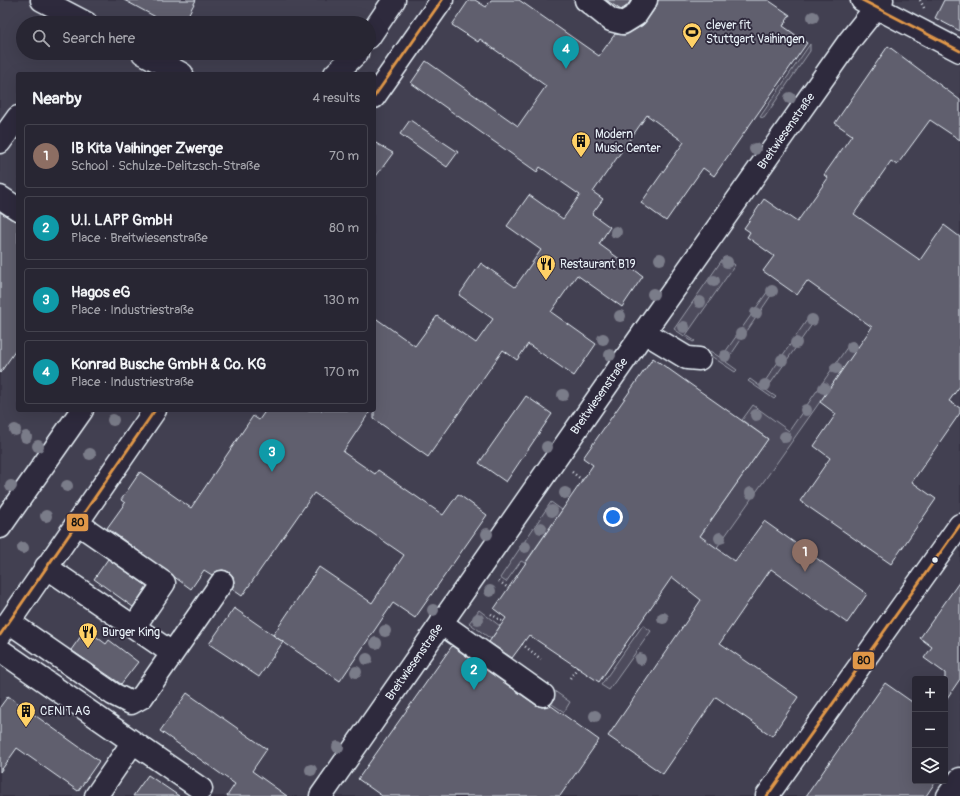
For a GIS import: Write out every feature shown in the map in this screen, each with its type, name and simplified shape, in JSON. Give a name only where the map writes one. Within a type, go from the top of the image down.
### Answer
[{"type":"street","points":[[42,0],[73,16]]},
{"type":"street","points":[[376,27],[394,0]]},
{"type":"street","points":[[376,93],[442,0]]},
{"type":"street","points":[[586,0],[611,20],[623,23],[636,15],[646,0]]},
{"type":"street","points":[[873,3],[960,51]]},
{"type":"street","name":"Breitwiesenstraße","points":[[321,796],[647,327],[850,40],[873,3]]},
{"type":"street","points":[[155,60],[178,72]]},
{"type":"street","points":[[337,72],[350,60]]},
{"type":"street","points":[[0,142],[16,120]]},
{"type":"street","points":[[0,197],[16,208]]},
{"type":"street","points":[[0,526],[81,412]]},
{"type":"street","points":[[154,412],[4,628],[113,694],[131,703],[142,697],[222,582]]},
{"type":"street","points":[[77,523],[164,583],[134,627]]},
{"type":"street","points":[[767,796],[960,525]]},
{"type":"street","points":[[46,567],[172,653]]},
{"type":"street","points":[[441,623],[543,695]]},
{"type":"street","points":[[0,650],[201,789]]},
{"type":"street","points":[[96,796],[133,742]]},
{"type":"street","points":[[948,796],[960,779]]},
{"type":"path","points":[[572,472],[582,480]]},
{"type":"path","points":[[499,581],[508,588]]},
{"type":"path","points":[[491,614],[503,622]]},
{"type":"path","points":[[522,644],[541,659]]},
{"type":"path","points":[[570,678],[578,667]]},
{"type":"shaded area","points":[[0,0],[960,0],[960,796],[0,796]]},
{"type":"shaded area","points":[[810,44],[810,51],[764,118],[760,117]]},
{"type":"shaded area","points":[[724,257],[735,265],[686,335],[695,341],[693,342],[674,329]]},
{"type":"shaded area","points":[[770,288],[774,291],[726,362],[737,370],[735,372],[708,354],[710,351],[721,358]]},
{"type":"shaded area","points":[[809,317],[815,320],[766,390],[776,397],[774,399],[748,381],[750,379],[761,387]]},
{"type":"shaded area","points":[[850,343],[858,348],[708,560],[691,549],[768,439],[742,420],[753,405],[789,431]]},
{"type":"shaded area","points":[[551,502],[562,510],[525,563],[521,561],[506,582],[500,578]]},
{"type":"shaded area","points":[[479,610],[500,626],[491,639],[469,623]]},
{"type":"shaded area","points":[[643,625],[651,631],[609,690],[601,685]]},
{"type":"shaded area","points":[[553,690],[570,702],[564,712],[546,700]]},
{"type":"building","points":[[124,0],[196,0],[188,16],[154,16]]},
{"type":"building","points":[[469,0],[475,0],[486,7],[491,0],[519,0],[599,56],[615,34],[625,35],[643,25],[656,7],[658,0],[768,0],[790,15],[783,26],[807,43],[714,176],[703,168],[666,221],[641,203],[684,142],[647,115],[593,192],[603,199],[592,214],[610,227],[599,244],[643,276],[622,307],[577,275],[551,312],[596,344],[574,376],[528,344],[517,360],[503,350],[428,457],[374,419],[374,412],[376,412],[376,318],[415,346],[437,316],[476,343],[493,319],[459,295],[481,263],[515,287],[541,250],[507,226],[529,195],[563,219],[580,195],[540,167],[537,172],[411,83],[426,61],[518,126],[546,86],[480,39],[478,42],[452,25]]},
{"type":"building","points":[[606,0],[631,0],[627,6],[621,10]]},
{"type":"building","points":[[944,0],[960,0],[960,31],[935,18]]},
{"type":"building","points":[[888,46],[960,100],[960,140],[930,120],[897,165],[891,161],[854,214],[920,260],[944,225],[960,237],[960,386],[949,401],[960,408],[960,413],[912,482],[936,499],[891,564],[800,501],[830,458],[814,446],[836,414],[820,402],[872,327],[807,281],[797,295],[763,271],[774,256],[747,237],[750,232],[744,228],[764,199],[797,222],[828,178],[824,175],[852,135],[835,123]]},
{"type":"building","points":[[410,120],[458,152],[447,167],[400,134]]},
{"type":"building","points":[[376,143],[393,153],[376,176]]},
{"type":"building","points":[[0,212],[16,220],[16,350],[0,373]]},
{"type":"building","points":[[653,358],[768,439],[700,536],[735,561],[764,521],[867,594],[847,623],[771,569],[720,643],[798,697],[772,736],[716,697],[663,774],[608,736],[701,600],[672,577],[599,682],[529,635],[512,658],[489,642],[506,618],[494,609],[593,465],[583,458]]},
{"type":"building","points":[[526,396],[552,414],[506,482],[479,463]]},
{"type":"building","points":[[265,412],[370,412],[343,452],[375,474],[378,470],[443,515],[458,494],[487,515],[415,618],[393,603],[340,681],[273,635],[319,567],[372,603],[404,555],[314,493],[242,596],[232,589],[234,583],[233,576],[229,572],[223,570],[217,571],[212,575],[204,570],[191,589],[107,528],[125,503],[121,500],[140,472],[191,508],[253,416],[259,420]]},
{"type":"building","points":[[108,559],[147,586],[133,607],[94,579]]},
{"type":"building","points":[[960,581],[960,679],[948,697],[948,676],[945,676],[945,673],[924,658],[932,647],[920,638]]},
{"type":"building","points":[[234,608],[283,642],[259,677],[209,644]]},
{"type":"building","points":[[86,629],[106,644],[109,640],[138,662],[121,684],[71,650]]},
{"type":"building","points":[[452,646],[536,705],[542,707],[550,705],[599,740],[560,796],[382,796],[358,779]]},
{"type":"building","points":[[885,683],[912,702],[912,784],[934,784],[926,796],[806,796]]},
{"type":"building","points":[[187,693],[267,749],[252,771],[287,796],[227,796],[235,784],[160,731]]},
{"type":"building","name":"CENIT AG","points":[[8,696],[99,761],[78,791],[17,748],[0,772],[0,707]]},
{"type":"building","points":[[148,775],[179,796],[133,796]]},
{"type":"transit line","name":"80","points":[[376,94],[442,0]]},
{"type":"transit line","name":"80","points":[[862,0],[960,51]]},
{"type":"transit line","name":"80","points":[[0,635],[154,412]]},
{"type":"transit line","name":"80","points":[[767,796],[960,525]]},
{"type":"place","name":"clever fit Stuttgart Vaihingen","points":[[692,49]]},
{"type":"place","name":"Konrad Busche GmbH & Co. KG","points":[[566,69]]},
{"type":"place","name":"Modern Music Center","points":[[581,158]]},
{"type":"place","name":"Restaurant B19","points":[[546,281]]},
{"type":"place","name":"Hagos eG","points":[[272,472]]},
{"type":"place","name":"IB Kita Vaihinger Zwerge","points":[[805,572]]},
{"type":"place","name":"Burger King","points":[[88,649]]},
{"type":"place","name":"U.I. LAPP GmbH","points":[[474,690]]},
{"type":"place","name":"CENIT AG","points":[[26,728]]}]
